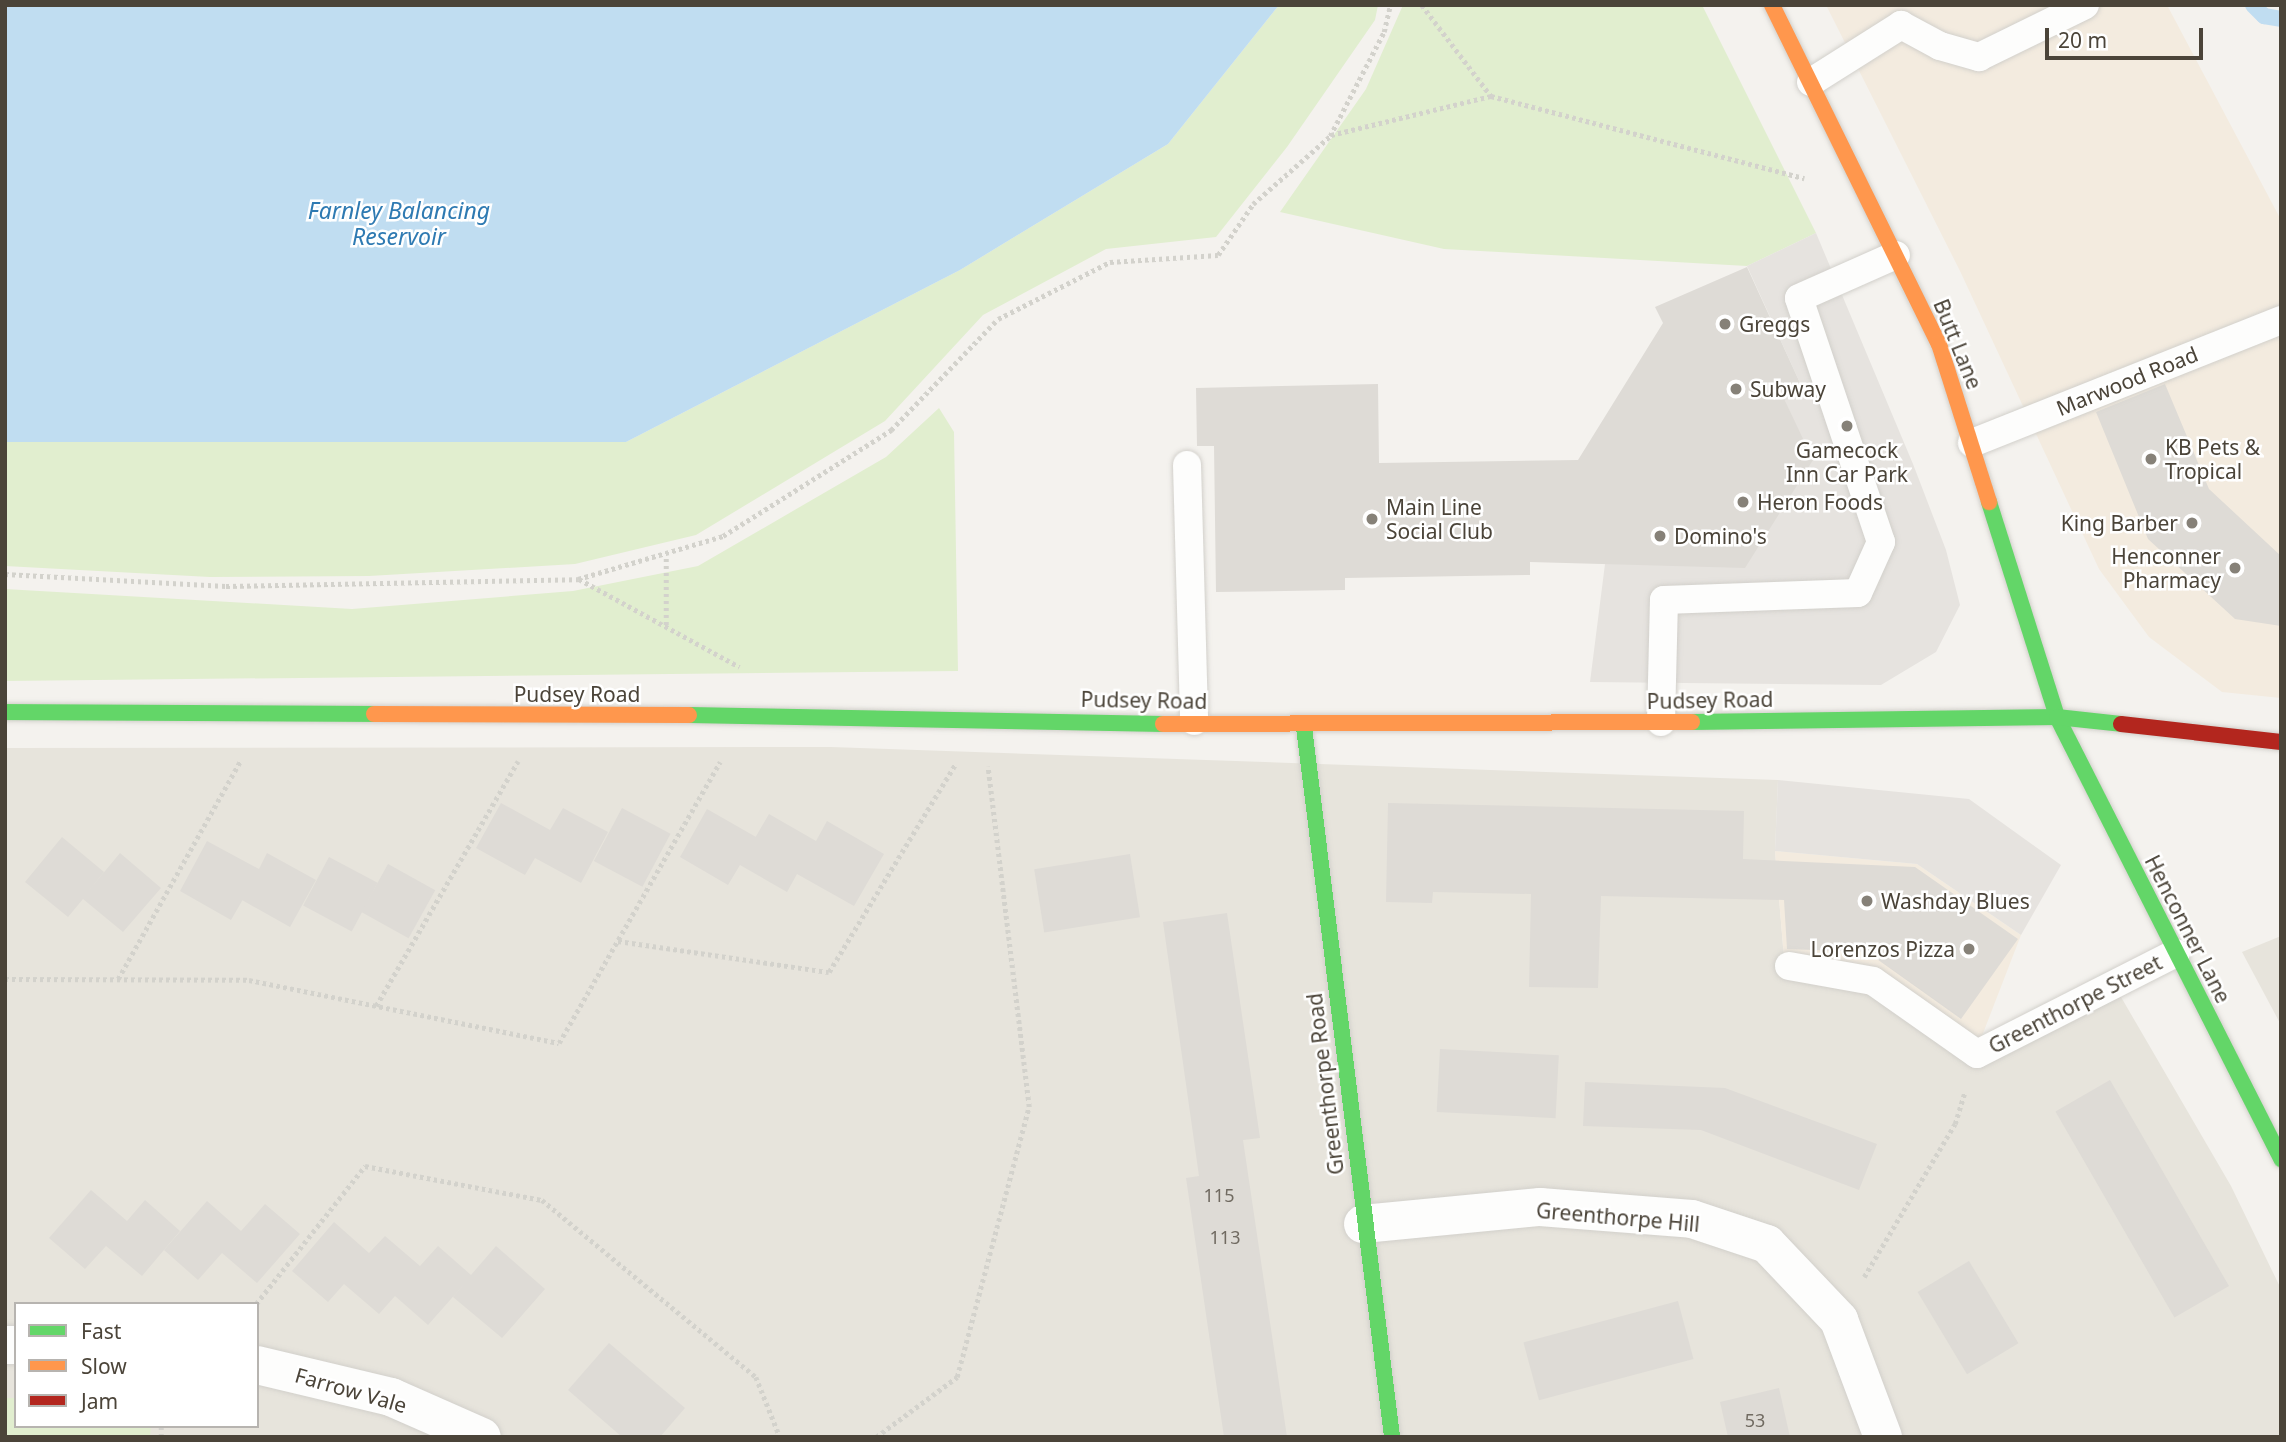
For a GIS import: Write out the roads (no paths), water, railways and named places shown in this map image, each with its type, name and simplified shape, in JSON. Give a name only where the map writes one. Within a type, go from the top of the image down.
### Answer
[{"type":"main road","name":"Butt Lane","points":[[1772,5],[1939,344],[2057,717]]},
{"type":"main road","name":"Pudsey Road","points":[[5,712],[747,716],[1194,722],[1304,727],[2057,717],[2281,743]]},
{"type":"main road","name":"Henconner Lane","points":[[2057,717],[2281,1159]]},
{"type":"main road","name":"Greenthorpe Road","points":[[1304,727],[1363,1224],[1392,1437]]},
{"type":"street","name":"Greenthorpe Hill","points":[[1363,1224],[1540,1208],[1692,1219],[1767,1244],[1839,1320],[1883,1437]]},
{"type":"street","name":"Farrow Vale","points":[[259,1365],[391,1397],[482,1437]]},
{"type":"lane","points":[[1811,82],[1902,15],[1940,46],[1979,57],[2085,5]]},
{"type":"lane","points":[[1661,722],[1664,600],[1858,593],[1881,542],[1799,298],[1896,255]]},
{"type":"lane","name":"Marwood Road","points":[[1972,443],[2281,320]]},
{"type":"lane","points":[[1187,465],[1194,722]]},
{"type":"lane","name":"Greenthorpe Street","points":[[1789,966],[1873,981],[1977,1054],[2176,953]]},
{"type":"water","name":"Farnley Balancing Reservoir","points":[[5,5],[1279,5],[1168,144],[960,270],[626,442],[5,442]]},
{"type":"waterway","points":[[2253,5],[2264,16],[2281,19]]},
{"type":"place","name":"Greggs","points":[[1725,324]]},
{"type":"place","name":"Subway","points":[[1736,389]]},
{"type":"place","name":"Gamecock Inn Car Park","points":[[1847,426]]},
{"type":"place","name":"KB Pets & Tropical","points":[[2151,459]]},
{"type":"place","name":"Heron Foods","points":[[1743,502]]},
{"type":"place","name":"Main Line Social Club","points":[[1372,519]]},
{"type":"place","name":"King Barber","points":[[2192,523]]},
{"type":"place","name":"Domino's","points":[[1660,536]]},
{"type":"place","name":"Henconner Pharmacy","points":[[2235,568]]},
{"type":"place","name":"Washday Blues","points":[[1867,901]]},
{"type":"place","name":"Lorenzos Pizza","points":[[1969,949]]}]
